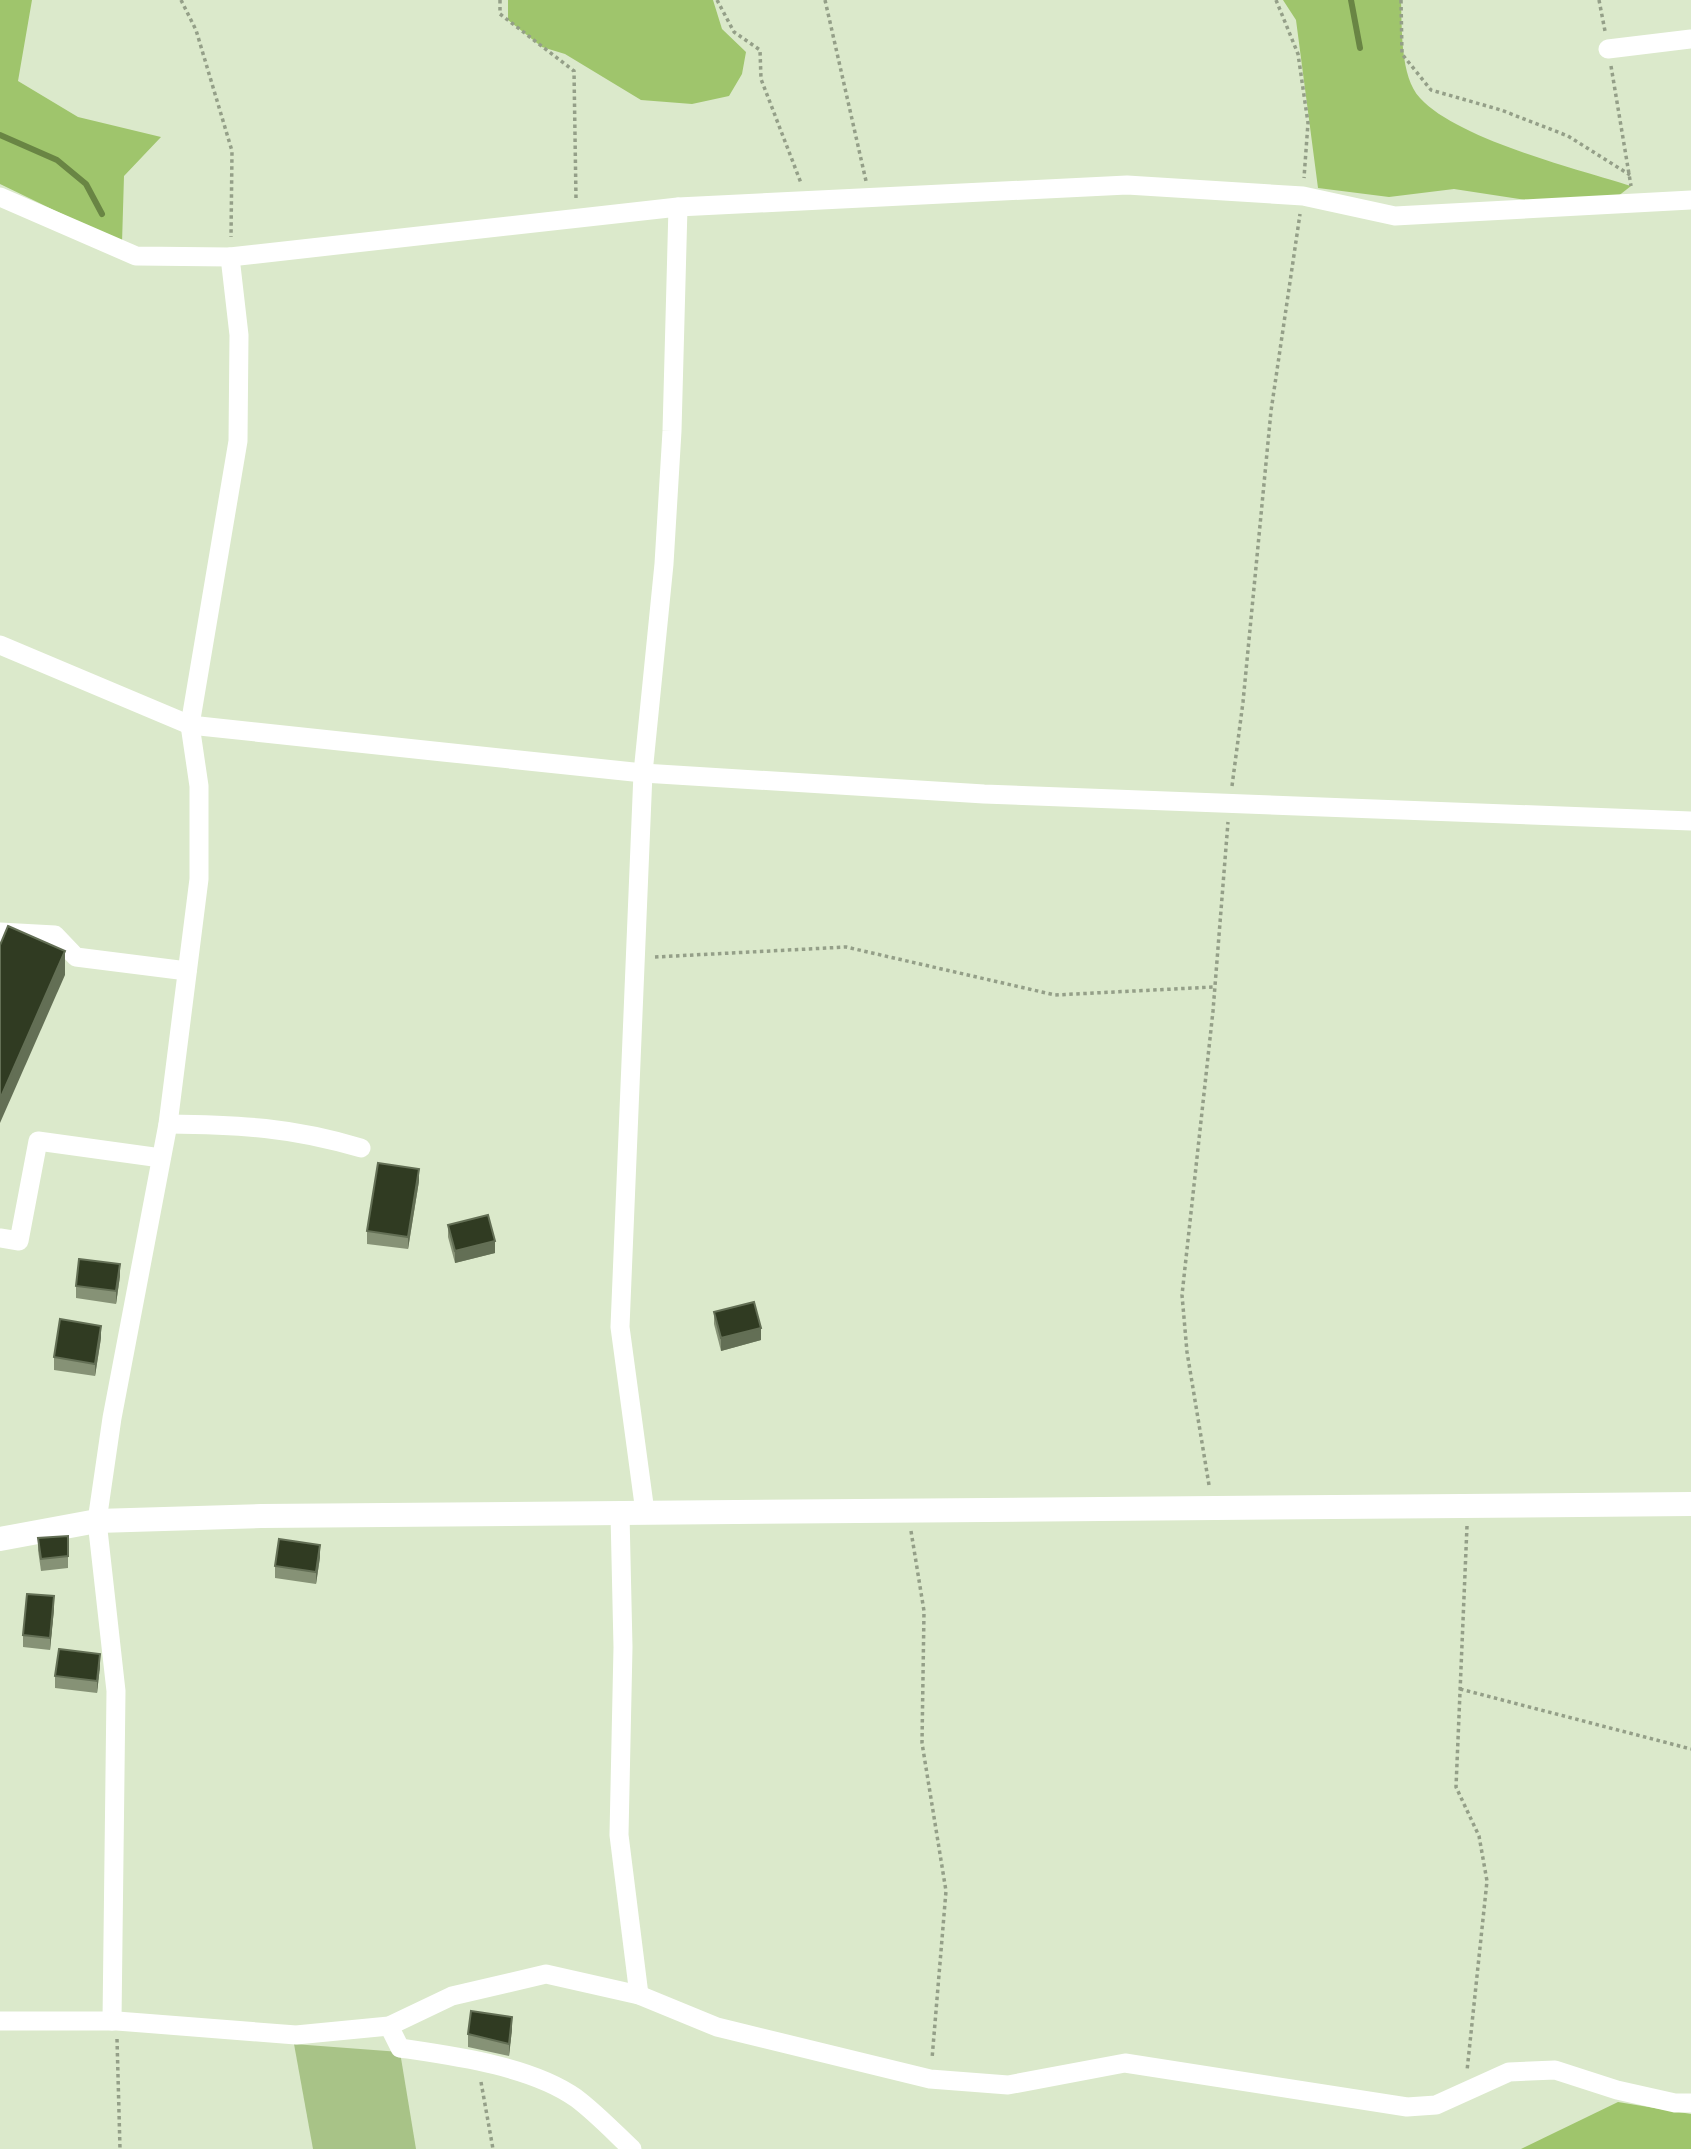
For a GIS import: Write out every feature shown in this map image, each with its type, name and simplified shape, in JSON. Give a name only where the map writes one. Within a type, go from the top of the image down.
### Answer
[{"type":"street","points":[[1608,49],[1691,39]]},
{"type":"street","points":[[0,197],[136,256],[230,257],[678,207],[871,200],[1127,185],[1303,196],[1395,216],[1691,200]]},
{"type":"street","points":[[639,1995],[619,1835],[623,1647],[633,1513],[620,1327],[643,773],[665,550],[672,431],[678,207]]},
{"type":"street","points":[[114,2021],[116,1691],[97,1521],[112,1418],[168,1124],[199,879],[198,786],[190,725],[238,441],[239,335],[230,257]]},
{"type":"street","points":[[0,645],[190,725],[643,773],[984,793],[1691,821]]},
{"type":"street","points":[[0,932],[55,935],[76,957],[187,971]]},
{"type":"street","points":[[168,1124],[262,1126],[312,1133],[361,1148]]},
{"type":"street","points":[[0,1238],[19,1241],[38,1142],[161,1158]]},
{"type":"street","points":[[0,1539],[97,1521],[261,1516],[1691,1504]]},
{"type":"street","points":[[0,2021],[114,2021],[296,2035],[389,2026],[452,1996],[546,1974],[639,1995],[717,2027],[930,2079],[1007,2085],[1125,2063],[1407,2106],[1436,2105],[1509,2072],[1555,2070],[1617,2090],[1675,2103],[1691,2103]]},
{"type":"street","points":[[389,2026],[400,2048],[525,2074],[575,2097],[632,2149]]},
{"type":"path","points":[[181,0],[196,30],[232,151],[230,257]]},
{"type":"path","points":[[500,0],[500,14],[574,71],[576,218]]},
{"type":"path","points":[[718,0],[734,32],[760,50],[761,79],[808,202]]},
{"type":"path","points":[[825,0],[871,200]]},
{"type":"path","points":[[1212,1508],[1187,1352],[1182,1295],[1271,411],[1303,196],[1308,123],[1298,54],[1276,0]]},
{"type":"path","points":[[1401,0],[1402,54],[1431,90],[1501,110],[1568,136],[1630,175]]},
{"type":"path","points":[[1599,0],[1634,202]]},
{"type":"path","points":[[636,958],[846,947],[1055,995],[1213,987]]},
{"type":"path","points":[[1465,2093],[1487,1881],[1479,1836],[1456,1787],[1468,1506]]},
{"type":"path","points":[[908,1511],[924,1611],[922,1743],[946,1891],[930,2079]]},
{"type":"path","points":[[1460,1689],[1691,1749]]},
{"type":"path","points":[[114,2021],[120,2149]]},
{"type":"path","points":[[477,2062],[493,2149]]},
{"type":"green space","points":[[0,0],[32,0],[18,81],[78,117],[161,137],[124,176],[122,243],[0,184]]},
{"type":"green space","points":[[508,0],[713,0],[722,29],[746,52],[742,74],[729,96],[692,104],[641,100],[565,54],[542,47],[508,20]]},
{"type":"green space","points":[[1283,0],[1401,0],[1403,51],[1409,78],[1420,98],[1437,113],[1461,127],[1519,151],[1631,186],[1599,211],[1454,189],[1389,197],[1318,188],[1296,20]]},
{"type":"green space","points":[[294,2044],[400,2052],[416,2149],[313,2149]]},
{"type":"green space","points":[[1618,2102],[1691,2114],[1691,2149],[1521,2149]]},
{"type":"building","points":[[8,926],[65,951],[0,1099],[0,945]]},
{"type":"building","points":[[378,1163],[419,1169],[408,1237],[367,1231]]},
{"type":"building","points":[[488,1215],[495,1241],[455,1251],[448,1225]]},
{"type":"building","points":[[79,1259],[120,1264],[116,1291],[76,1286]]},
{"type":"building","points":[[754,1302],[761,1328],[721,1338],[714,1312]]},
{"type":"building","points":[[60,1319],[101,1326],[95,1364],[54,1357]]},
{"type":"building","points":[[68,1536],[68,1556],[41,1559],[38,1538]]},
{"type":"building","points":[[279,1539],[320,1545],[316,1572],[275,1566]]},
{"type":"building","points":[[27,1594],[54,1596],[50,1638],[23,1635]]},
{"type":"building","points":[[59,1649],[100,1654],[97,1681],[55,1676]]},
{"type":"building","points":[[471,2011],[512,2017],[509,2044],[468,2034]]},
{"type":"waterway","points":[[1351,0],[1360,48]]},
{"type":"waterway","points":[[0,135],[57,160],[86,184],[102,214]]}]
